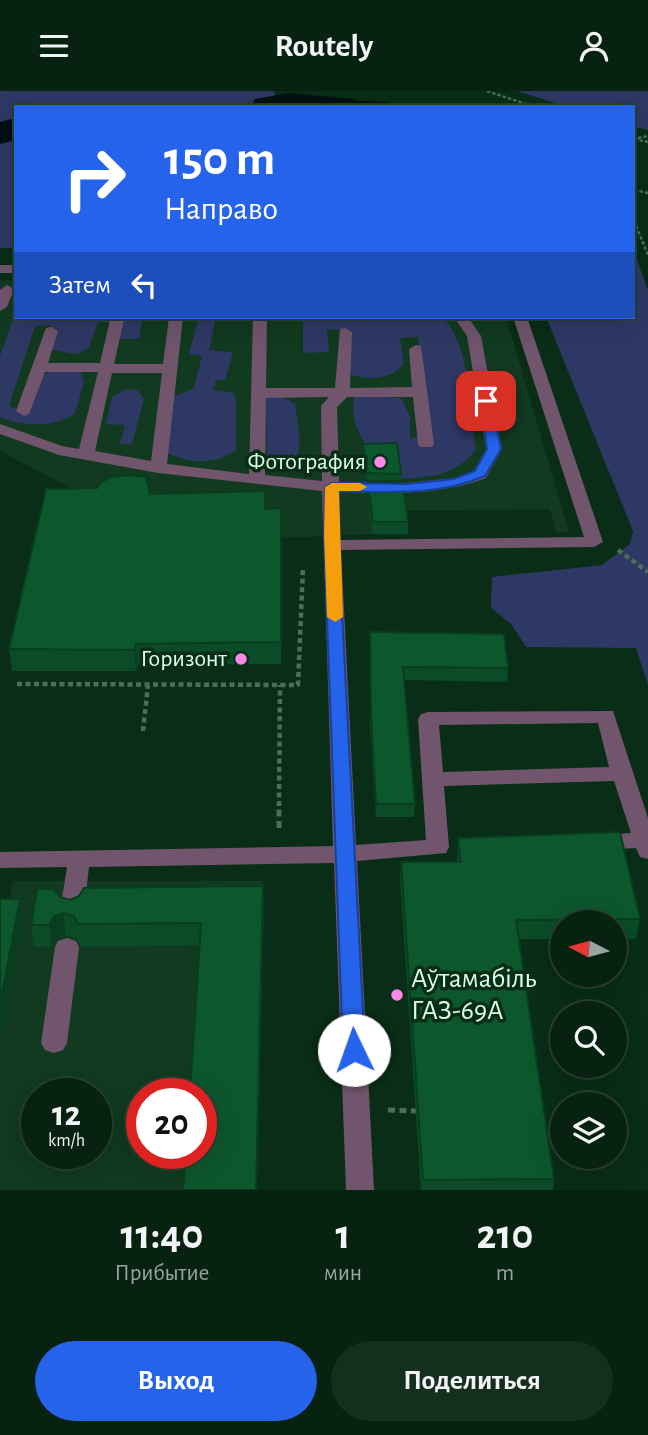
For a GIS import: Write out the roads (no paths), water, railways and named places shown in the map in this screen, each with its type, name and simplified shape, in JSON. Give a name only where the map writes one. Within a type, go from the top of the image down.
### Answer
[{"type":"lane","points":[[0,307],[7,289]]},
{"type":"lane","points":[[158,468],[176,319]]},
{"type":"lane","points":[[257,480],[260,319]]},
{"type":"lane","points":[[0,429],[59,450],[158,468],[257,480],[332,487],[407,488],[457,483],[480,474],[494,449],[474,336],[462,319]]},
{"type":"lane","points":[[332,545],[594,542],[521,319]]},
{"type":"lane","points":[[86,455],[117,320]]},
{"type":"lane","points":[[24,411],[51,331]]},
{"type":"lane","points":[[345,333],[342,393],[330,406],[332,545],[360,1190]]},
{"type":"lane","points":[[416,349],[426,445]]},
{"type":"lane","points":[[39,367],[169,369]]},
{"type":"lane","points":[[257,393],[420,392]]},
{"type":"lane","points":[[438,847],[428,719],[606,716],[646,846],[575,842]]},
{"type":"lane","points":[[433,779],[622,774]]},
{"type":"lane","points":[[0,860],[279,857],[465,846]]},
{"type":"lane","points":[[72,911],[79,860]]},
{"type":"lane","points":[[54,1043],[66,947]]},
{"type":"waterway","points":[[281,105],[306,105]]},
{"type":"waterway","points":[[0,133],[14,130]]},
{"type":"place","name":"Фотография","points":[[380,462]]},
{"type":"place","name":"Горизонт","points":[[241,659]]},
{"type":"place","name":"Аўтамабіль ГАЗ-69А","points":[[397,995]]}]
